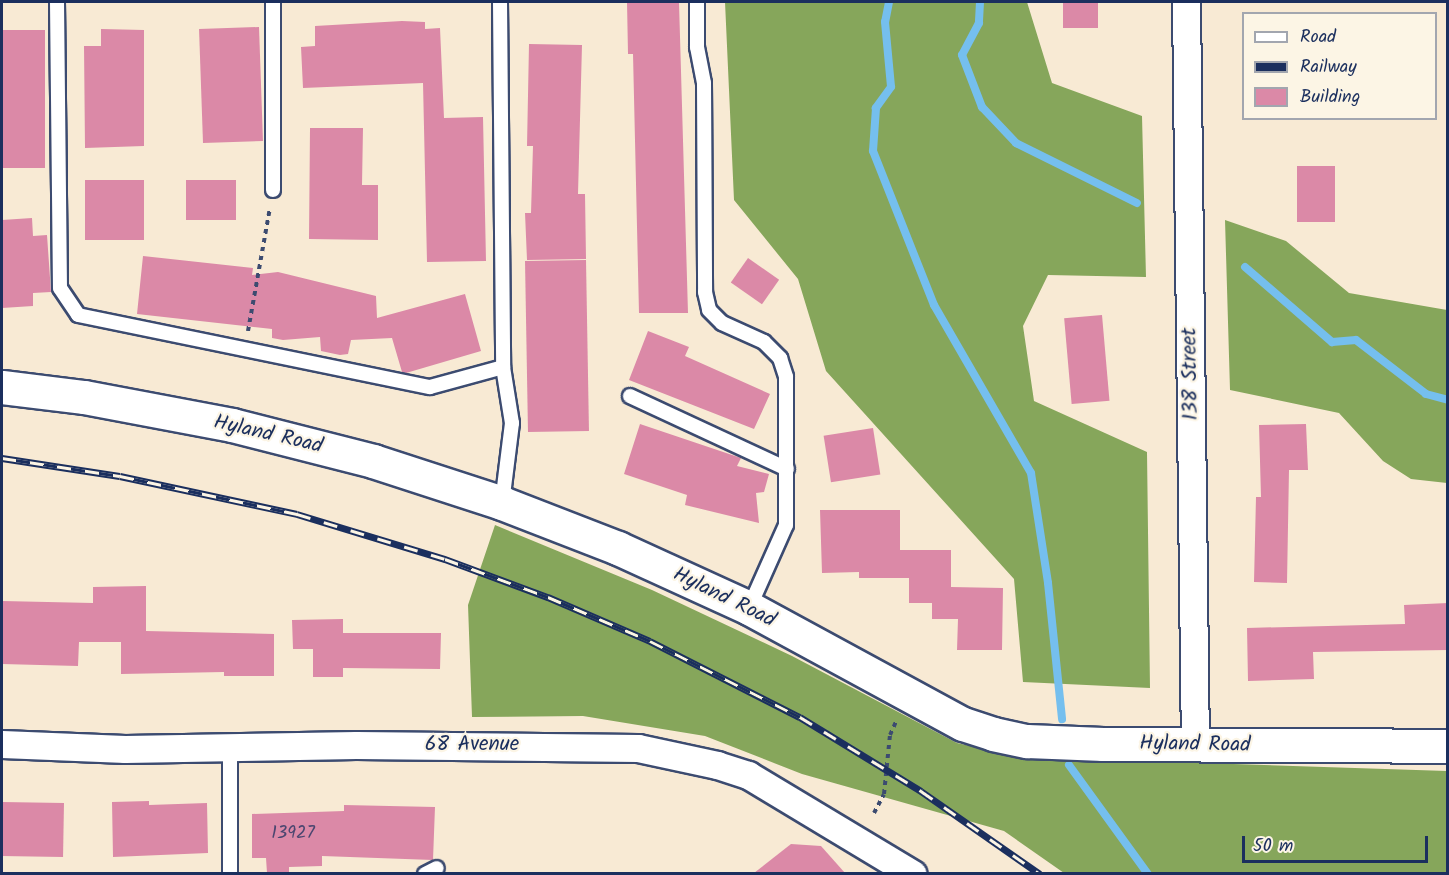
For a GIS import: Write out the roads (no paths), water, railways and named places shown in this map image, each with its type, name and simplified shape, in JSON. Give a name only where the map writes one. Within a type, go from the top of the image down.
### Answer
[{"type":"street","name":"138 Street","points":[[1186,2],[1195,746]]},
{"type":"street","name":"Hyland Road","points":[[2,387],[84,397],[242,428],[350,454],[502,503],[618,548],[749,608],[953,718],[993,734],[1027,741],[1195,746],[1448,746]]},
{"type":"street","name":"68 Avenue","points":[[2,744],[230,749],[615,746],[662,752],[748,775],[913,873]]},
{"type":"lane","points":[[57,2],[60,288],[78,315],[430,387],[503,367]]},
{"type":"lane","points":[[273,2],[273,190]]},
{"type":"lane","points":[[500,2],[503,367],[512,423],[502,503]]},
{"type":"lane","points":[[697,2],[697,47],[704,83],[705,291],[709,310],[722,323],[765,342],[780,358],[786,377],[786,525],[749,608]]},
{"type":"lane","points":[[630,396],[787,469]]},
{"type":"lane","points":[[230,749],[230,873]]},
{"type":"waterway","points":[[889,2],[885,22],[891,87],[876,108],[873,151],[934,305],[1031,473],[1048,583],[1062,719]]},
{"type":"waterway","points":[[980,2],[979,23],[962,55],[982,107],[1016,143],[1137,203]]},
{"type":"waterway","points":[[1245,267],[1332,342],[1356,340],[1426,394],[1448,400]]},
{"type":"waterway","points":[[1069,765],[1148,874]]},
{"type":"railway","points":[[2,458],[120,476],[297,514],[445,559],[548,597],[650,641],[800,717],[921,791],[1040,874]]}]
